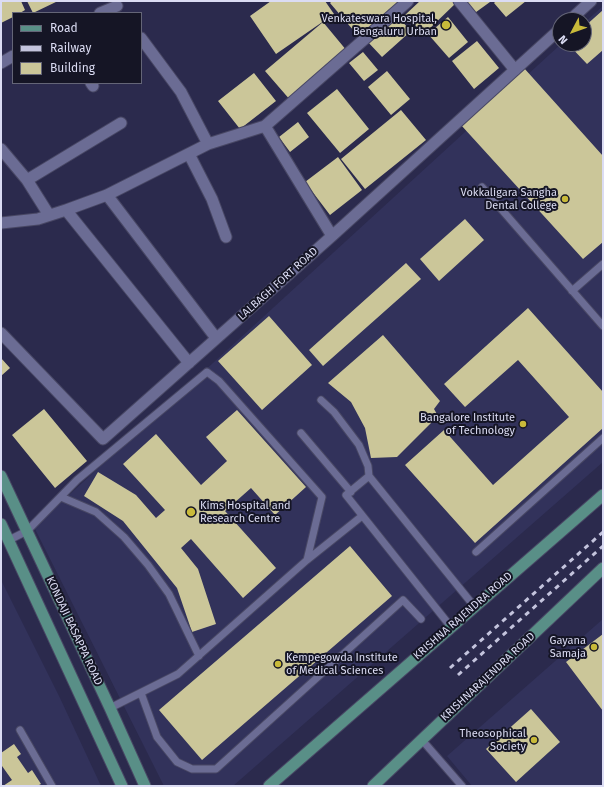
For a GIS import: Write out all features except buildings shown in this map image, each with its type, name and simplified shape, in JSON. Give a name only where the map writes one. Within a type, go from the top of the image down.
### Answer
[{"type":"main road","name":"KONDAJI BASAPPA ROAD","points":[[1,476],[145,786]]},
{"type":"main road","name":"KRISHNA RAJENDRA ROAD","points":[[269,786],[603,495]]},
{"type":"main road","name":"KONDAJI BASAPPA ROAD","points":[[1,524],[122,786]]},
{"type":"main road","name":"KRISHNARAJENDRA ROAD","points":[[373,786],[603,568]]},
{"type":"street","points":[[1,223],[38,219],[107,195],[208,144],[265,126],[408,1]]},
{"type":"street","points":[[459,1],[515,70]]},
{"type":"street","points":[[579,12],[591,1]]},
{"type":"street","points":[[103,12],[117,7]]},
{"type":"street","name":"LALBAGH FORT ROAD","points":[[1,333],[103,439],[332,236],[552,36]]},
{"type":"street","points":[[142,39],[181,92],[208,144]]},
{"type":"street","points":[[1,63],[12,57]]},
{"type":"street","points":[[27,180],[121,123]]},
{"type":"street","points":[[265,126],[332,236]]},
{"type":"street","points":[[1,149],[27,180],[49,215]]},
{"type":"street","points":[[189,154],[212,198],[226,237]]},
{"type":"street","points":[[107,195],[216,338]]},
{"type":"street","points":[[66,210],[189,363]]},
{"type":"lane","points":[[482,187],[603,326]]},
{"type":"lane","points":[[572,291],[603,264]]},
{"type":"lane","points":[[9,540],[27,531],[77,480],[207,372],[219,381],[322,497],[307,560]]},
{"type":"lane","points":[[322,400],[334,412],[360,445],[368,466],[369,476],[474,606]]},
{"type":"lane","points":[[301,432],[351,492]]},
{"type":"lane","points":[[476,552],[603,438]]},
{"type":"lane","points":[[369,476],[346,496],[451,627]]},
{"type":"lane","points":[[61,497],[96,512],[124,537],[148,565],[169,594],[198,656]]},
{"type":"lane","points":[[110,708],[178,674],[307,560],[362,516]]},
{"type":"lane","points":[[141,692],[157,737],[177,762],[192,769],[216,769],[403,600],[421,619]]},
{"type":"lane","points":[[20,730],[52,786]]},
{"type":"lane","points":[[422,740],[462,786]]},
{"type":"shaded area","points":[[603,6],[603,462],[233,786],[164,786],[34,527],[552,52],[592,52],[592,16]]},
{"type":"shaded area","points":[[1,580],[60,698],[101,786],[1,786]]},
{"type":"shaded area","name":"Theosophical Society","points":[[603,619],[603,786],[472,786],[447,756]]},
{"type":"railway","points":[[450,668],[603,532]]},
{"type":"railway","points":[[458,675],[603,546]]},
{"type":"place","name":"Venkateswara Hospital, Bengaluru Urban","points":[[446,25]]},
{"type":"place","name":"Vokkaligara Sangha Dental College","points":[[565,199]]},
{"type":"place","name":"Bangalore Institute of Technology","points":[[523,424]]},
{"type":"place","name":"Kims Hospital and Research Centre","points":[[191,512]]},
{"type":"place","name":"Gayana Samaja","points":[[594,647]]},
{"type":"place","name":"Kempegowda Institute of Medical Sciences","points":[[278,664]]},
{"type":"place","name":"Theosophical Society","points":[[534,740]]}]
